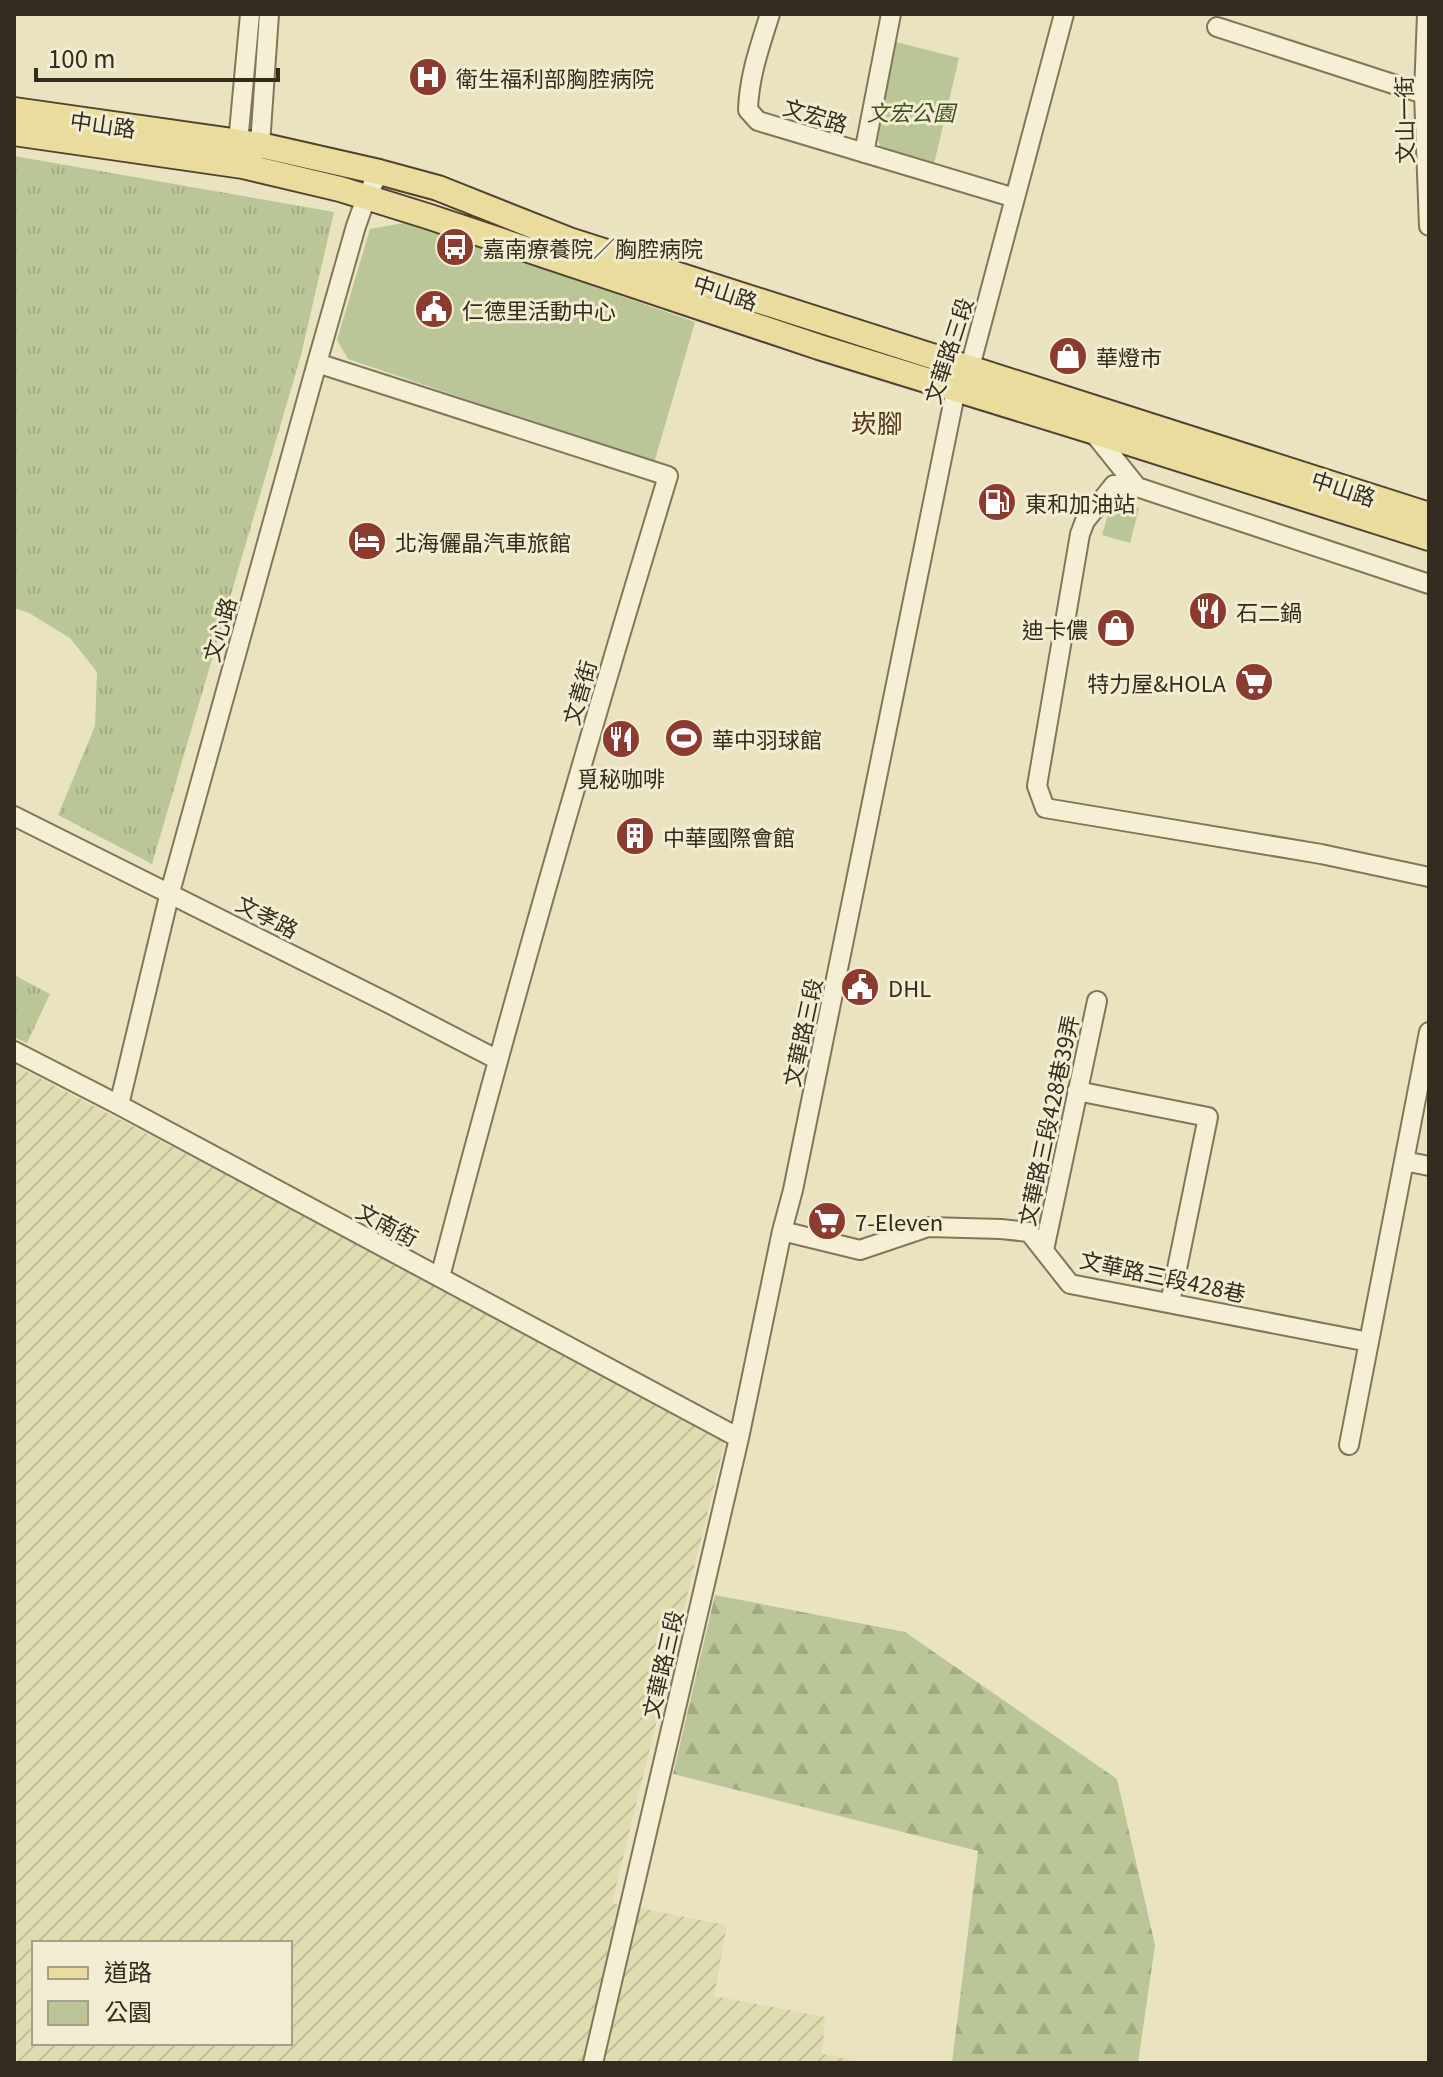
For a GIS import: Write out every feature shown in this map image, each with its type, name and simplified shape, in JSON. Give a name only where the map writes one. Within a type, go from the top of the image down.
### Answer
[{"type":"main road","name":"中山路","points":[[14,110],[379,172],[438,188],[569,240],[1429,515]]},
{"type":"main road","name":"中山路","points":[[14,133],[247,152],[366,198],[819,347],[1429,538]]},
{"type":"street","points":[[250,14],[257,43]]},
{"type":"street","points":[[247,152],[257,43],[269,14]]},
{"type":"street","name":"文宏路","points":[[770,14],[752,70],[748,110],[758,121],[1015,198]]},
{"type":"street","points":[[864,153],[891,14]]},
{"type":"street","name":"文華路三段","points":[[593,2063],[739,1438],[793,1190],[956,389],[970,367],[1064,14]]},
{"type":"street","name":"文山一街","points":[[1427,14],[1424,94],[1429,226]]},
{"type":"street","points":[[1217,27],[1424,94]]},
{"type":"street","name":"文心路","points":[[119,1105],[170,892],[317,363],[356,226],[379,172]]},
{"type":"street","name":"文善街","points":[[317,363],[668,476],[498,1060],[440,1277]]},
{"type":"street","points":[[1092,431],[1137,487]]},
{"type":"street","points":[[1429,584],[1137,487],[1114,485],[1085,521],[1080,534],[1037,786],[1045,808],[1321,854],[1429,877]]},
{"type":"street","name":"文孝路","points":[[14,816],[498,1060]]},
{"type":"street","name":"文華路三段428巷39弄","points":[[1044,1250],[1097,1001]]},
{"type":"street","points":[[1349,1445],[1429,1032]]},
{"type":"street","name":"文南街","points":[[14,1051],[739,1438]]},
{"type":"street","points":[[1077,1091],[1208,1117],[1170,1303]]},
{"type":"street","points":[[1404,1161],[1429,1166]]},
{"type":"street","name":"文華路三段428巷","points":[[782,1231],[860,1250],[928,1227],[1029,1232],[1070,1284],[1369,1342]]},
{"type":"green space","name":"文宏公園","points":[[892,41],[959,58],[934,164],[881,149],[872,123]]},
{"type":"green space","points":[[14,156],[334,212],[301,355],[152,864],[58,815],[95,726],[97,672],[70,638],[29,613],[14,608]]},
{"type":"green space","points":[[410,222],[695,322],[654,463],[348,359],[337,340],[370,229]]},
{"type":"green space","points":[[1112,501],[1139,508],[1130,543],[1102,535]]},
{"type":"green space","points":[[14,975],[50,994],[27,1043],[14,1037]]},
{"type":"green space","points":[[14,1065],[432,1281],[725,1441],[612,1903],[727,1925],[714,1996],[825,2017],[822,2054],[867,2063],[14,2063]]},
{"type":"green space","points":[[715,1595],[905,1632],[1117,1779],[1155,1945],[1138,2063],[952,2063],[978,1851],[673,1774]]},
{"type":"place","name":"衛生福利部胸腔病院","points":[[428,77]]},
{"type":"place","name":"嘉南療養院／胸腔病院","points":[[455,247]]},
{"type":"place","name":"仁德里活動中心","points":[[434,309]]},
{"type":"place","name":"華燈市","points":[[1068,356]]},
{"type":"place","name":"東和加油站","points":[[997,502]]},
{"type":"place","name":"北海儷晶汽車旅館","points":[[367,541]]},
{"type":"place","name":"石二鍋","points":[[1208,611]]},
{"type":"place","name":"迪卡儂","points":[[1116,628]]},
{"type":"place","name":"特力屋&HOLA","points":[[1254,682]]},
{"type":"place","name":"華中羽球館","points":[[684,738]]},
{"type":"place","name":"覓秘咖啡","points":[[621,739]]},
{"type":"place","name":"中華國際會館","points":[[635,836]]},
{"type":"place","name":"DHL","points":[[860,987]]},
{"type":"place","name":"7-Eleven","points":[[827,1221]]},
{"type":"district","name":"崁腳","points":[[877,421]]}]
